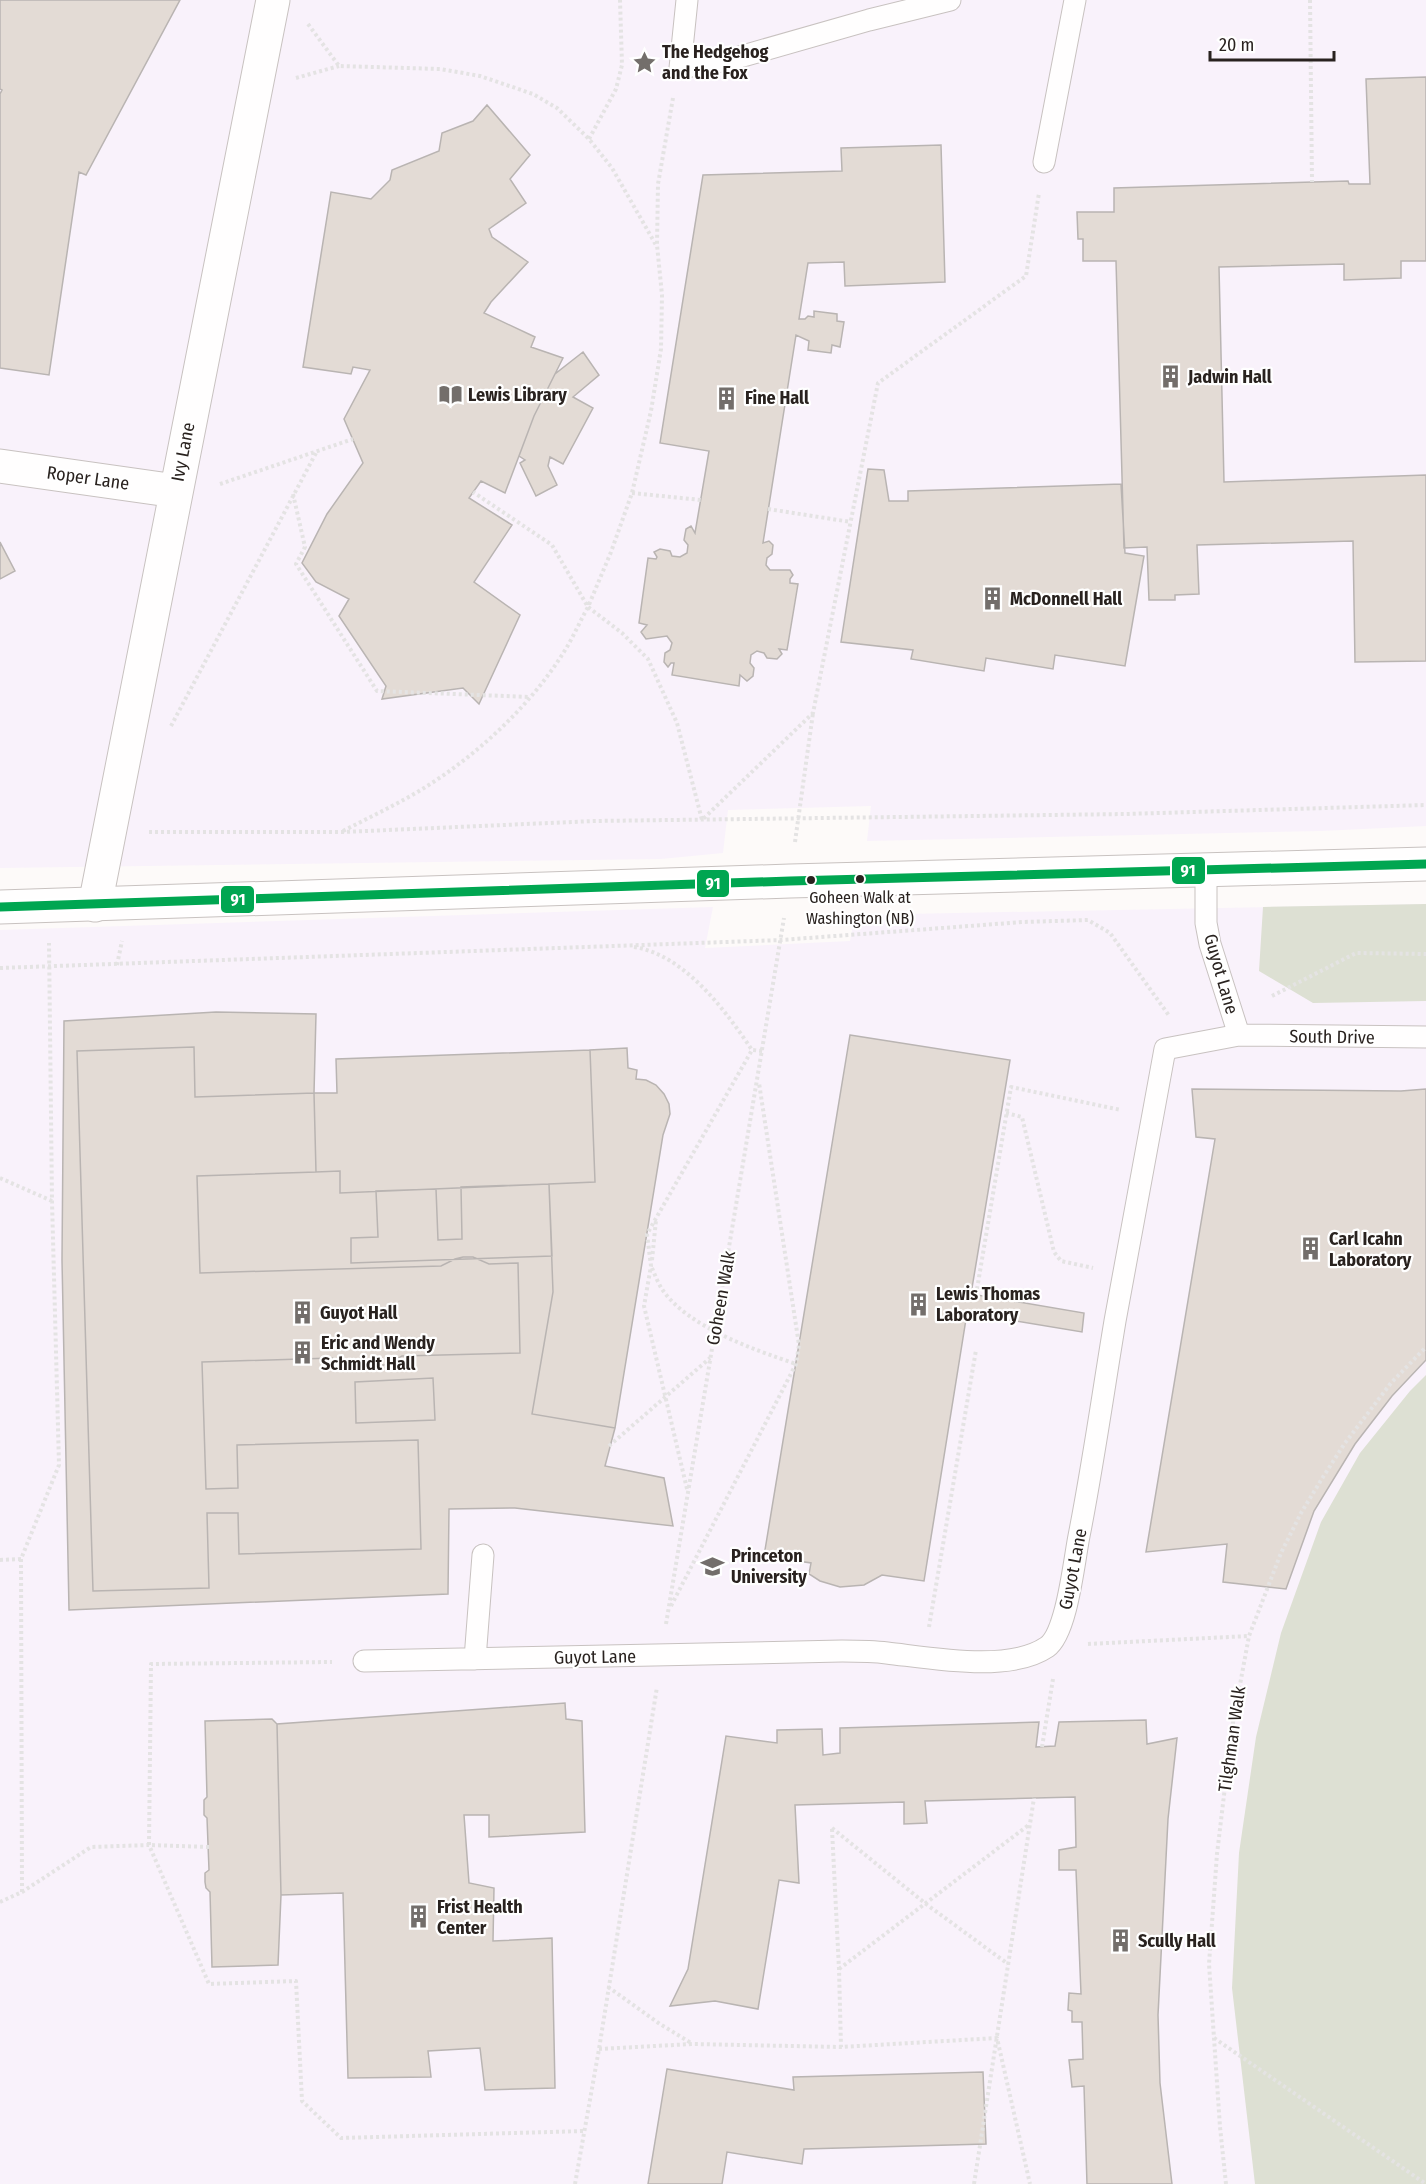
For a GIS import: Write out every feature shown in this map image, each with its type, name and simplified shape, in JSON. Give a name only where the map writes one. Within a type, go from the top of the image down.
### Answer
[{"type":"main road","name":"Ivy Lane","points":[[95,905],[273,0]]},
{"type":"main road","name":"Roper Lane","points":[[0,466],[176,491]]},
{"type":"main road","points":[[0,907],[1426,864]]},
{"type":"lane","points":[[687,0],[680,68],[729,60],[869,20],[950,0]]},
{"type":"lane","points":[[1044,162],[1075,0]]},
{"type":"lane","name":"Guyot Lane","points":[[364,1661],[842,1651],[885,1652],[923,1658],[1017,1660],[1034,1655],[1050,1645],[1062,1626],[1165,1049],[1239,1035],[1210,944],[1206,923],[1206,871]]},
{"type":"lane","name":"South Drive","points":[[1239,1035],[1426,1037]]},
{"type":"lane","points":[[475,1659],[483,1556]]},
{"type":"path","points":[[589,138],[616,89],[622,65],[620,0]]},
{"type":"path","points":[[1310,0],[1312,182]]},
{"type":"path","points":[[304,18],[339,66]]},
{"type":"path","points":[[286,81],[339,66],[440,69],[480,76],[533,94],[557,108],[589,138],[612,168],[657,245]]},
{"type":"path","points":[[343,832],[424,788],[494,735],[530,697],[562,656],[588,607],[632,493],[651,411],[661,349],[662,295],[657,245],[658,184],[680,68]]},
{"type":"path","points":[[799,819],[813,713],[878,383],[1026,276],[1044,162]]},
{"type":"path","points":[[220,484],[353,439]]},
{"type":"path","points":[[169,729],[317,451]]},
{"type":"path","points":[[473,492],[552,545],[588,607],[622,633],[648,659],[677,723],[702,820]]},
{"type":"path","points":[[632,493],[701,500]]},
{"type":"path","points":[[293,494],[305,547],[296,564],[377,691],[530,697]]},
{"type":"path","points":[[768,509],[851,522]]},
{"type":"path","points":[[702,820],[813,713]]},
{"type":"path","points":[[144,832],[343,832],[596,821],[1126,814],[1426,805]]},
{"type":"path","points":[[0,968],[781,940],[1012,923],[1088,920],[1110,933],[1170,1018]]},
{"type":"path","points":[[117,965],[122,938]]},
{"type":"path","points":[[22,1892],[21,1559],[59,1465],[52,1201],[49,939]]},
{"type":"path","name":"Goheen Walk","points":[[575,2184],[781,940]]},
{"type":"path","points":[[624,946],[657,954],[693,979],[727,1012],[752,1050]]},
{"type":"path","points":[[1272,996],[1356,953],[1426,954]]},
{"type":"path","points":[[752,1050],[763,1051]]},
{"type":"path","points":[[752,1050],[647,1234],[651,1266],[662,1289],[676,1305],[715,1331],[759,1352],[796,1364]]},
{"type":"path","points":[[668,1612],[796,1364],[799,1345],[758,1079]]},
{"type":"path","points":[[976,1295],[1011,1087],[1152,1116]]},
{"type":"path","points":[[1006,1113],[1022,1117],[1054,1252],[1061,1261],[1124,1276]]},
{"type":"path","points":[[0,1178],[52,1201]]},
{"type":"path","points":[[656,1217],[644,1306],[688,1493]]},
{"type":"path","name":"Tilghman Walk","points":[[1226,2184],[1209,1964],[1217,1854],[1232,1728],[1249,1636],[1281,1553],[1301,1513],[1323,1477],[1345,1443],[1391,1383],[1426,1347]]},
{"type":"path","points":[[923,1658],[976,1350]]},
{"type":"path","points":[[609,1446],[711,1357]]},
{"type":"path","points":[[0,1560],[21,1559]]},
{"type":"path","points":[[1079,1644],[1249,1636]]},
{"type":"path","points":[[364,1661],[151,1664],[149,1845],[209,1984],[296,1981],[302,2101],[341,2138],[584,2131]]},
{"type":"path","points":[[1042,1747],[1054,1673]]},
{"type":"path","points":[[974,2184],[1034,1798]]},
{"type":"path","points":[[839,1969],[1030,1824]]},
{"type":"path","points":[[841,2047],[832,1828],[926,1904],[1008,1964]]},
{"type":"path","points":[[0,1902],[22,1892],[91,1847],[149,1845],[209,1847]]},
{"type":"path","points":[[608,1987],[692,2044]]},
{"type":"path","points":[[599,2049],[692,2044],[841,2047],[997,2038]]},
{"type":"path","points":[[997,2038],[1030,2184]]},
{"type":"path","points":[[1213,2038],[1426,2184]]},
{"type":"shaded area","points":[[0,0],[1426,0],[1426,826],[1321,831],[867,841],[871,806],[728,810],[723,853],[661,859],[0,868]]},
{"type":"shaded area","name":"Princeton University","points":[[1426,904],[1426,2184],[0,2184],[0,930],[713,907],[705,948],[850,941],[855,915]]},
{"type":"shaded area","points":[[1426,904],[1426,1001],[1313,1003],[1259,971],[1263,907]]},
{"type":"shaded area","points":[[1426,1375],[1426,2184],[1255,2184],[1232,1988],[1239,1853],[1256,1737],[1281,1633],[1321,1522],[1360,1453],[1410,1391]]},
{"type":"building","points":[[0,0],[180,0],[86,175],[79,172],[49,375],[0,368],[0,94],[2,90],[0,89]]},
{"type":"building","name":"Jadwin Hall","points":[[1426,77],[1426,261],[1401,261],[1401,278],[1344,280],[1344,264],[1219,267],[1224,482],[1426,475],[1426,661],[1355,662],[1353,541],[1197,545],[1199,594],[1175,595],[1175,600],[1149,600],[1147,547],[1124,548],[1116,261],[1083,261],[1083,239],[1078,239],[1077,212],[1114,212],[1114,188],[1348,181],[1349,184],[1370,184],[1366,79]]},
{"type":"building","name":"Lewis Library","points":[[487,105],[530,155],[510,179],[526,203],[489,229],[492,237],[528,262],[491,302],[484,313],[535,337],[531,347],[563,358],[534,416],[505,493],[481,481],[469,498],[512,525],[474,582],[520,615],[479,704],[463,688],[382,699],[386,686],[339,616],[349,599],[316,582],[302,563],[327,514],[363,463],[344,419],[370,370],[353,367],[351,374],[303,367],[331,192],[371,199],[390,180],[392,170],[439,151],[442,133],[473,121]]},
{"type":"building","name":"Fine Hall","points":[[941,145],[945,282],[845,286],[844,262],[808,263],[799,319],[814,317],[814,311],[837,314],[837,321],[844,322],[840,347],[832,345],[831,353],[808,350],[809,341],[796,335],[763,543],[769,541],[773,545],[772,554],[767,558],[766,565],[770,570],[790,570],[793,575],[790,583],[798,584],[787,650],[779,649],[782,654],[777,659],[767,658],[764,653],[757,651],[751,655],[753,676],[747,681],[740,675],[739,686],[672,675],[674,663],[668,667],[664,662],[665,653],[670,650],[672,643],[667,636],[646,639],[641,632],[647,625],[639,623],[648,558],[656,559],[654,552],[660,549],[670,551],[672,556],[680,557],[687,553],[688,545],[684,540],[686,529],[691,526],[695,533],[709,451],[660,443],[703,175],[842,171],[841,148]]},
{"type":"building","points":[[583,352],[599,375],[573,397],[593,408],[563,464],[550,457],[548,466],[557,485],[536,496],[520,463],[525,460],[519,456],[534,416],[555,374]]},
{"type":"building","name":"McDonnell Hall","points":[[868,469],[884,470],[889,501],[908,501],[908,491],[1121,484],[1125,553],[1144,556],[1125,666],[1055,655],[1053,669],[986,658],[984,671],[911,659],[913,650],[841,642]]},
{"type":"building","points":[[0,542],[15,571],[0,579]]},
{"type":"building","name":"Eric and Wendy Schmidt Hall","points":[[216,1012],[316,1014],[314,1093],[316,1172],[340,1171],[340,1193],[549,1184],[553,1292],[532,1414],[615,1428],[605,1466],[664,1478],[673,1526],[515,1508],[449,1509],[448,1594],[69,1610],[62,1260],[64,1021]]},
{"type":"building","name":"Lewis Thomas Laboratory","points":[[850,1035],[1010,1060],[971,1294],[1084,1313],[1082,1332],[967,1313],[924,1581],[882,1575],[864,1585],[840,1587],[820,1581],[809,1574],[811,1563],[764,1556]]},
{"type":"building","name":"Guyot Hall","points":[[194,1047],[195,1097],[314,1093],[316,1172],[197,1176],[200,1273],[441,1266],[463,1257],[473,1257],[489,1264],[518,1263],[520,1353],[402,1356],[389,1364],[368,1368],[347,1366],[332,1358],[202,1362],[206,1489],[238,1488],[237,1445],[418,1440],[421,1549],[239,1554],[238,1513],[207,1513],[209,1588],[93,1591],[77,1051]]},
{"type":"building","points":[[627,1048],[628,1068],[637,1070],[636,1079],[646,1080],[656,1085],[669,1104],[670,1114],[663,1135],[615,1428],[532,1414],[553,1292],[549,1184],[595,1182],[590,1050]]},
{"type":"building","points":[[590,1050],[595,1182],[340,1193],[340,1171],[316,1172],[314,1093],[337,1093],[336,1059]]},
{"type":"building","name":"Carl Icahn Laboratory","points":[[1192,1089],[1401,1091],[1426,1089],[1426,1360],[1392,1396],[1355,1444],[1314,1511],[1286,1589],[1223,1582],[1227,1544],[1146,1552],[1215,1139],[1196,1137]]},
{"type":"building","points":[[549,1184],[552,1256],[351,1263],[351,1238],[378,1237],[376,1191],[436,1189],[438,1240],[462,1239],[461,1187]]},
{"type":"building","points":[[433,1378],[435,1420],[356,1423],[355,1382]]},
{"type":"building","name":"Frist Health Center","points":[[565,1703],[566,1719],[582,1721],[585,1832],[489,1837],[489,1815],[464,1815],[469,1883],[494,1888],[493,1941],[552,1938],[555,2088],[485,2090],[480,2048],[428,2051],[431,2077],[348,2078],[343,1893],[281,1895],[277,1724]]},
{"type":"building","points":[[272,1719],[277,1724],[281,1895],[278,1965],[212,1967],[210,1892],[205,1882],[205,1873],[209,1870],[207,1818],[204,1815],[204,1800],[207,1797],[205,1721]]},
{"type":"building","name":"Scully Hall","points":[[1146,1720],[1147,1744],[1177,1738],[1168,1819],[1158,2015],[1160,2083],[1172,2184],[1087,2184],[1084,2086],[1072,2087],[1069,2060],[1083,2059],[1082,2022],[1072,2022],[1072,2011],[1068,2010],[1069,1993],[1081,1994],[1076,1870],[1059,1870],[1059,1850],[1076,1847],[1075,1797],[925,1801],[927,1823],[904,1824],[904,1802],[795,1805],[799,1883],[779,1880],[758,2009],[715,2001],[670,2006],[688,1969],[726,1736],[777,1743],[777,1730],[822,1729],[823,1755],[840,1753],[840,1728],[1039,1722],[1036,1747],[1055,1746],[1059,1722]]},
{"type":"building","points":[[667,2069],[794,2090],[793,2077],[983,2072],[986,2144],[804,2149],[802,2164],[727,2152],[722,2184],[648,2184]]},
{"type":"transit line","name":"91","points":[[0,907],[790,881],[1426,864]]},
{"type":"place","name":"The Hedgehog and the Fox","points":[[644,62]]},
{"type":"place","name":"Jadwin Hall","points":[[1170,377]]},
{"type":"place","name":"Lewis Library","points":[[450,395]]},
{"type":"place","name":"Fine Hall","points":[[727,398]]},
{"type":"place","name":"McDonnell Hall","points":[[992,599]]},
{"type":"place","name":"Goheen Walk at Washington (NB)","points":[[860,879]]},
{"type":"place","name":"Carl Icahn Laboratory","points":[[1311,1249]]},
{"type":"place","name":"Lewis Thomas Laboratory","points":[[918,1304]]},
{"type":"place","name":"Guyot Hall","points":[[302,1313]]},
{"type":"place","name":"Eric and Wendy Schmidt Hall","points":[[303,1353]]},
{"type":"place","name":"Princeton University","points":[[713,1566]]},
{"type":"place","name":"Frist Health Center","points":[[419,1917]]},
{"type":"place","name":"Scully Hall","points":[[1120,1941]]}]
